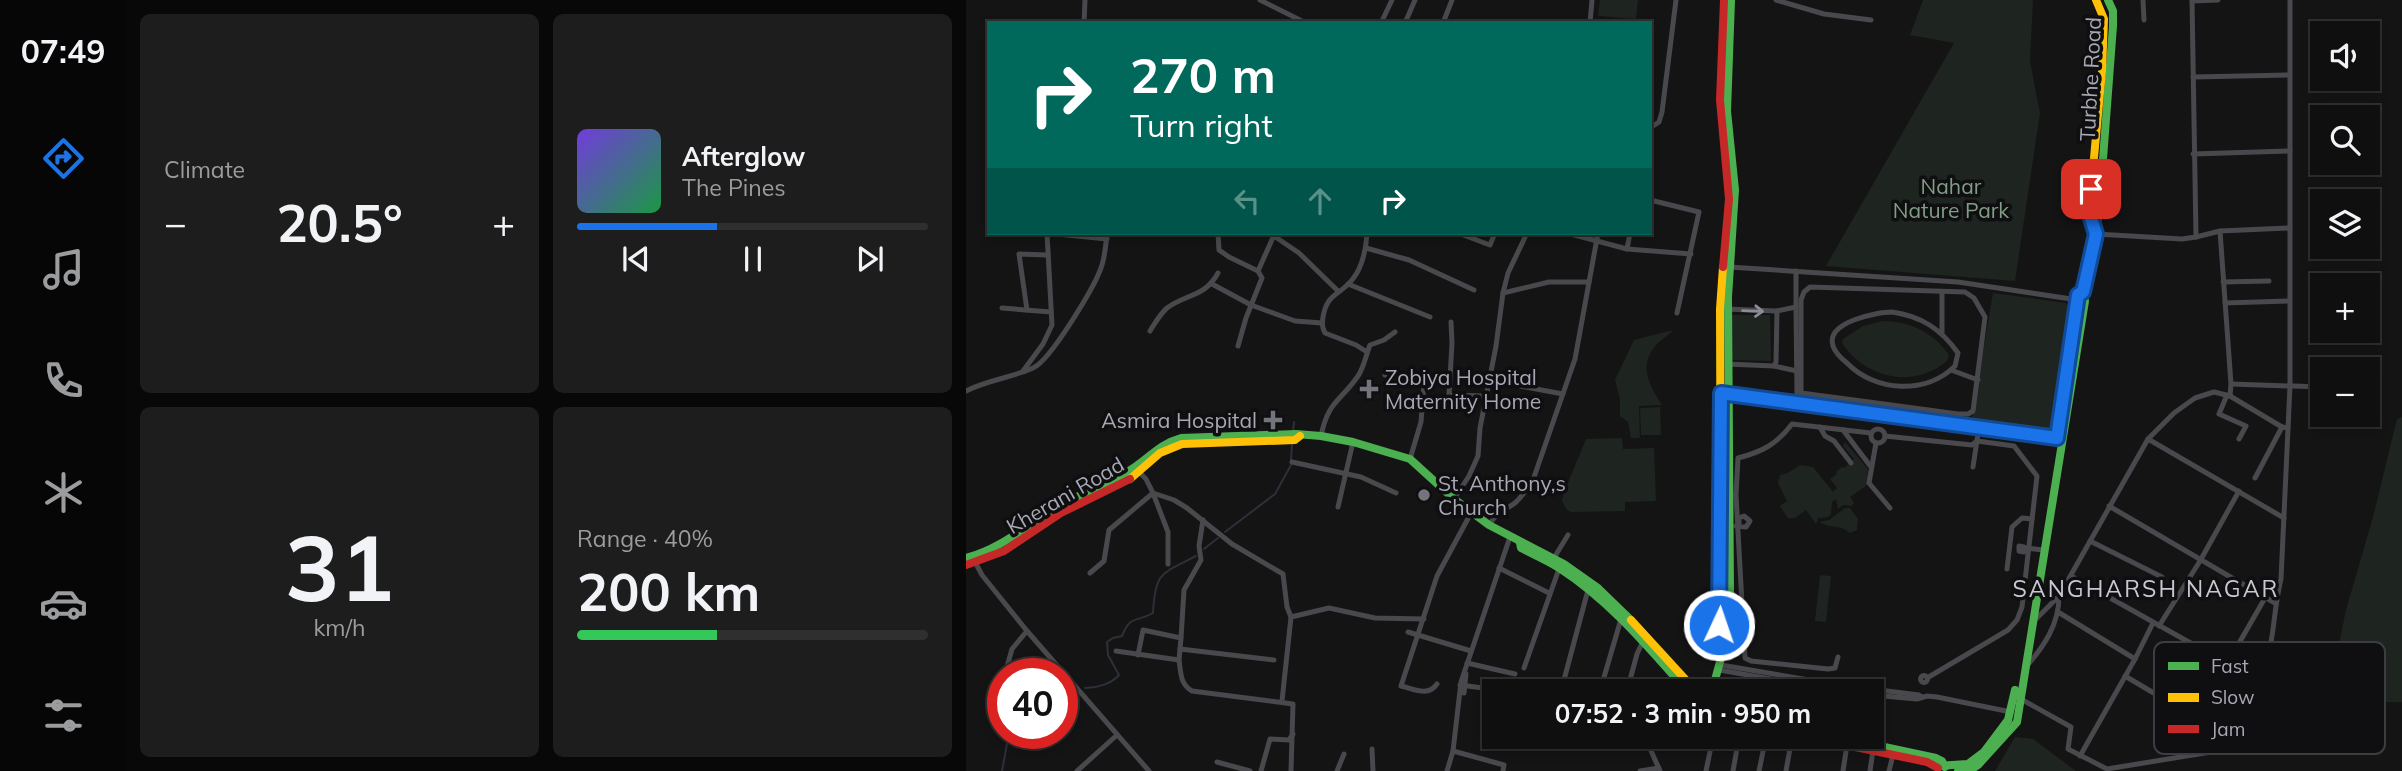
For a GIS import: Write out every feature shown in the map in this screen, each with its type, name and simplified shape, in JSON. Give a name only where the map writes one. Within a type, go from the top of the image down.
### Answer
[{"type":"street","points":[[1084,21],[1085,0]]},
{"type":"street","points":[[1259,0],[1302,21]]},
{"type":"street","points":[[1382,21],[1392,0]]},
{"type":"street","points":[[1406,21],[1415,0]]},
{"type":"street","points":[[1444,21],[1452,0]]},
{"type":"street","points":[[1590,21],[1592,0]]},
{"type":"street","points":[[1652,127],[1659,122],[1662,112],[1676,0]]},
{"type":"street","points":[[1724,0],[1724,111],[1735,190],[1724,309],[1725,364],[1733,524],[1745,658],[1751,661],[1835,668],[1838,657]]},
{"type":"street","points":[[1726,34],[1731,0]]},
{"type":"street","points":[[1776,0],[1824,14],[1871,20]]},
{"type":"street","points":[[2096,0],[2102,15],[2102,71],[2089,212],[2096,234],[2182,239],[2220,231],[2290,228]]},
{"type":"street","name":"Turbhe Road","points":[[2014,713],[2032,622],[2082,297],[2096,234],[2113,11],[2108,0]]},
{"type":"street","points":[[2143,0],[2144,20]]},
{"type":"street","points":[[2196,237],[2192,0],[2218,0]]},
{"type":"street","points":[[2271,642],[2281,579],[2285,428],[2290,386],[2290,0]]},
{"type":"street","points":[[2102,15],[2113,11]]},
{"type":"street","points":[[2193,77],[2289,75]]},
{"type":"street","points":[[2193,155],[2290,151]]},
{"type":"street","points":[[1652,200],[1699,212],[1677,313]]},
{"type":"street","points":[[2220,231],[2231,384],[2219,414],[2246,426],[2239,439]]},
{"type":"street","points":[[1023,371],[1052,325],[1048,235]]},
{"type":"street","points":[[966,391],[1040,364],[1046,358],[1089,292],[1102,265],[1107,236],[1087,235]]},
{"type":"street","points":[[1218,235],[1219,250],[1258,271],[1262,278],[1238,346]]},
{"type":"street","points":[[1258,271],[1275,235]]},
{"type":"street","points":[[1276,235],[1338,291]]},
{"type":"street","points":[[1367,235],[1366,248],[1359,268],[1348,284],[1329,298],[1322,323],[1325,333],[1367,352]]},
{"type":"street","points":[[1463,235],[1490,245],[1493,235]]},
{"type":"street","points":[[1454,499],[1478,456],[1480,428],[1503,293],[1507,275],[1526,235]]},
{"type":"street","points":[[1574,235],[1627,249],[1691,254]]},
{"type":"street","points":[[1489,525],[1496,514],[1526,492],[1533,480],[1575,359],[1598,235]]},
{"type":"street","points":[[1627,249],[1630,235]]},
{"type":"street","points":[[1366,248],[1409,260],[1475,290]]},
{"type":"street","points":[[1027,310],[1019,254],[1048,255]]},
{"type":"street","points":[[1727,267],[1958,282],[2082,297]]},
{"type":"street","points":[[1796,271],[1797,396]]},
{"type":"street","points":[[1150,331],[1168,307],[1212,284],[1218,273]]},
{"type":"street","points":[[1893,277],[1894,290]]},
{"type":"street","points":[[2223,282],[2269,281]]},
{"type":"street","points":[[1503,293],[1549,282],[1589,282]]},
{"type":"street","points":[[1212,284],[1251,305],[1295,321],[1322,323]]},
{"type":"street","points":[[1348,284],[1430,317]]},
{"type":"street","points":[[1810,287],[1942,292],[1965,292],[1974,298],[1984,317],[1973,411],[1968,414],[1801,393],[1801,300],[1810,287]]},
{"type":"street","points":[[1942,292],[1942,333]]},
{"type":"street","points":[[2225,303],[2289,301]]},
{"type":"street","points":[[1724,309],[1777,311],[1796,307]]},
{"type":"street","points":[[1002,308],[1051,312]]},
{"type":"street","points":[[1773,366],[1776,362],[1777,311]]},
{"type":"street","points":[[1881,312],[1914,316],[1942,333],[1958,353],[1957,361],[1951,370],[1921,384],[1888,385],[1857,372],[1841,357],[1833,346],[1835,335],[1859,317],[1881,312]]},
{"type":"street","points":[[1451,322],[1449,395],[1486,396]]},
{"type":"street","points":[[1321,436],[1330,408],[1359,375],[1367,352],[1374,342],[1384,340],[1395,332]]},
{"type":"street","points":[[1725,364],[1773,366],[1797,371]]},
{"type":"street","points":[[1951,370],[1978,380]]},
{"type":"street","points":[[1385,375],[1424,383],[1421,422],[1410,459]]},
{"type":"street","points":[[2231,384],[2310,387]]},
{"type":"street","points":[[1520,386],[1563,394]]},
{"type":"street","points":[[2032,622],[2059,596],[2148,439],[2174,413],[2195,398],[2214,392],[2228,396],[2285,428]]},
{"type":"street","points":[[1726,393],[2059,439]]},
{"type":"street","points":[[1726,393],[1732,457],[1733,524]]},
{"type":"street","points":[[1876,443],[1871,438],[1884,404]]},
{"type":"street","points":[[1876,443],[1882,442],[1884,434],[1882,414]]},
{"type":"street","points":[[1716,679],[1720,665],[1717,652],[1721,598],[1733,524],[1738,458],[1770,447],[1783,437],[1793,424],[1843,430],[1880,429],[1884,434],[1972,445],[1977,441],[2014,446],[2037,476],[2026,549],[2022,607],[2017,621],[2008,630],[1925,680],[1922,696]]},
{"type":"street","points":[[1820,427],[1851,463]]},
{"type":"street","points":[[1973,467],[1979,428]]},
{"type":"street","points":[[2255,478],[2285,428]]},
{"type":"street","points":[[1843,430],[1871,467]]},
{"type":"street","name":"Kherani Road","points":[[970,561],[997,555],[1073,503],[1132,478],[1154,449],[1169,440],[1208,436],[1321,436],[1353,442],[1410,459],[1471,513],[1520,543],[1521,548],[1556,563],[1598,588],[1680,679]]},
{"type":"street","points":[[2148,439],[2284,518]]},
{"type":"street","points":[[1338,507],[1353,442]]},
{"type":"street","points":[[1876,443],[1869,483],[1890,508]]},
{"type":"street","points":[[1292,462],[1361,477],[1396,493]]},
{"type":"street","points":[[1137,470],[1146,479],[1153,493],[1168,533],[1168,564]]},
{"type":"street","points":[[2080,756],[2156,624],[2200,561],[2239,491]]},
{"type":"street","points":[[1153,493],[1174,499],[1232,544],[1283,574],[1287,607],[1291,617],[1282,701]]},
{"type":"street","points":[[1090,573],[1104,561],[1109,530],[1153,493]]},
{"type":"street","points":[[2109,506],[2275,603]]},
{"type":"street","points":[[1437,684],[1433,690],[1427,692],[1401,686],[1437,576],[1471,513]]},
{"type":"street","points":[[2007,569],[2012,527],[2022,518],[2032,519]]},
{"type":"street","points":[[1203,520],[1200,560],[1184,590],[1179,660],[1181,678],[1192,691],[1293,704],[1291,771]]},
{"type":"street","points":[[1524,668],[1556,563],[1568,535]]},
{"type":"street","points":[[1447,771],[1453,751],[1467,663],[1510,537]]},
{"type":"street","points":[[2090,541],[2162,577]]},
{"type":"street","points":[[1958,771],[1972,769],[1978,765],[2014,726],[2041,551],[2026,549]]},
{"type":"street","points":[[970,561],[1149,771]]},
{"type":"street","name":"Kherani Road","points":[[1556,563],[1622,616]]},
{"type":"street","points":[[1499,568],[1549,593]]},
{"type":"street","points":[[2071,576],[2188,642]]},
{"type":"street","points":[[1564,679],[1588,590]]},
{"type":"street","points":[[2024,670],[2046,644],[2058,611],[2059,596]]},
{"type":"street","points":[[2240,642],[2265,598]]},
{"type":"street","points":[[1291,617],[1329,608],[1375,618],[1424,620]]},
{"type":"street","points":[[2058,611],[2135,659]]},
{"type":"street","points":[[1604,679],[1622,616]]},
{"type":"street","points":[[1138,655],[1143,630],[1181,638]]},
{"type":"street","points":[[1009,658],[1012,649],[1027,631]]},
{"type":"street","points":[[1408,632],[1471,651]]},
{"type":"street","points":[[1630,679],[1644,639]]},
{"type":"street","points":[[1180,649],[1274,660]]},
{"type":"street","points":[[1116,651],[1179,660]]},
{"type":"street","points":[[1467,663],[1516,674]]},
{"type":"street","points":[[1720,665],[1787,679]]},
{"type":"street","points":[[1792,679],[1793,665]]},
{"type":"street","points":[[1463,688],[1466,674]]},
{"type":"street","points":[[2125,676],[2154,693]]},
{"type":"street","points":[[1463,688],[1482,689]]},
{"type":"street","points":[[1884,693],[1905,696]]},
{"type":"street","points":[[1884,695],[1922,696],[2014,713]]},
{"type":"street","points":[[2019,698],[2071,727],[2066,747],[2107,769],[2199,754]]},
{"type":"street","points":[[1868,749],[1942,768],[1973,762],[2014,713]]},
{"type":"street","points":[[1261,771],[1270,738],[1289,740],[1293,734]]},
{"type":"street","points":[[1077,771],[1117,735]]},
{"type":"street","points":[[1884,747],[1936,758],[1942,761],[1942,768]]},
{"type":"street","points":[[1373,749],[1373,771]]},
{"type":"street","points":[[1640,771],[1659,770],[1649,749]]},
{"type":"street","points":[[1706,771],[1711,749]]},
{"type":"street","points":[[1733,771],[1737,749]]},
{"type":"street","points":[[1759,771],[1764,749]]},
{"type":"street","points":[[1786,771],[1790,749]]},
{"type":"street","points":[[1843,771],[1846,749]]},
{"type":"street","points":[[1870,771],[1873,750]]},
{"type":"street","points":[[1453,751],[1504,765],[1503,771]]},
{"type":"street","points":[[1337,771],[1344,754]]},
{"type":"street","points":[[1889,771],[1893,755]]},
{"type":"street","points":[[1217,762],[1250,771]]},
{"type":"green space","points":[[1600,0],[1638,0],[1636,19],[1598,16]]},
{"type":"green space","name":"Nahar Nature Park","points":[[1923,0],[2033,0],[2030,61],[2040,113],[2015,281],[1826,266],[1954,43],[1910,35]]},
{"type":"green space","points":[[1993,293],[2066,303],[2071,311],[2053,430],[1972,418]]},
{"type":"green space","points":[[1729,315],[1770,315],[1771,361],[1731,360]]},
{"type":"green space","points":[[1882,321],[1902,323],[1920,329],[1943,347],[1949,355],[1947,361],[1934,370],[1905,377],[1877,372],[1864,365],[1842,343],[1843,339],[1863,326]]},
{"type":"green space","points":[[1673,330],[1655,346],[1647,363],[1648,378],[1662,405],[1639,406],[1640,438],[1631,438],[1628,422],[1620,416],[1620,399],[1615,380],[1634,340]]},
{"type":"green space","points":[[1660,407],[1661,435],[1641,435],[1640,408]]},
{"type":"green space","points":[[2402,417],[2402,702],[2385,702],[2385,642],[2339,642],[2397,419]]},
{"type":"green space","points":[[1622,438],[1623,449],[1654,448],[1656,501],[1625,502],[1625,511],[1567,510],[1562,501],[1563,495],[1586,439]]},
{"type":"green space","points":[[1845,442],[1868,469],[1867,485],[1850,497],[1854,503],[1838,509],[1836,499],[1832,502],[1831,514],[1818,518],[1816,524],[1806,510],[1795,518],[1788,518],[1780,506],[1787,501],[1778,483],[1780,475],[1800,465],[1813,467],[1833,492],[1837,488],[1830,479],[1854,459],[1843,446]]},
{"type":"green space","points":[[1845,508],[1850,508],[1858,519],[1857,530],[1850,533],[1820,522],[1829,520]]},
{"type":"green space","points":[[1820,575],[1831,576],[1826,622],[1815,621]]},
{"type":"green space","points":[[2015,737],[2033,739],[2076,771],[1995,771]]},
{"type":"waterway","points":[[1293,432],[1294,422]]},
{"type":"waterway","points":[[1291,460],[1292,444]]},
{"type":"waterway","points":[[1225,532],[1275,494],[1291,465]]},
{"type":"waterway","points":[[1204,549],[1218,538]]},
{"type":"waterway","points":[[1085,688],[1104,685],[1119,675],[1108,655],[1107,642],[1122,636],[1131,622],[1153,613],[1156,589],[1162,576],[1196,556]]},
{"type":"waterway","points":[[1002,771],[1006,749]]},
{"type":"traffic: fast","points":[[1715,679],[1721,658],[1726,652],[1730,593],[1728,297],[1735,190],[1727,111],[1731,0]]},
{"type":"traffic: fast","points":[[1958,771],[1972,769],[1978,765],[2017,722],[2085,301],[2083,292],[2099,212],[2113,26],[2113,11],[2108,0]]},
{"type":"traffic: fast","points":[[2061,411],[2078,295],[2083,292]]},
{"type":"traffic: fast","points":[[966,558],[993,548],[1052,510],[1119,477],[1159,448],[1181,438],[1296,434],[1321,436],[1353,442],[1410,459],[1454,499],[1489,525],[1564,564],[1598,588],[1631,620]]},
{"type":"traffic: fast","points":[[1520,543],[1521,548],[1559,568],[1595,595],[1676,679]]},
{"type":"traffic: fast","points":[[1936,766],[1968,764],[1984,752],[2008,720],[2015,690]]},
{"type":"traffic: fast","points":[[1884,747],[1936,758],[1942,761],[1945,767]]},
{"type":"traffic: slow","points":[[2095,232],[2089,212],[2104,19],[2096,0]]},
{"type":"traffic: slow","points":[[1721,658],[1717,652],[1721,598],[1720,309],[1723,267]]},
{"type":"traffic: slow","points":[[1130,479],[1160,453],[1182,444],[1295,440],[1300,436]]},
{"type":"traffic: slow","points":[[1631,620],[1685,679]]},
{"type":"traffic: jam","points":[[1723,267],[1729,199],[1720,100],[1724,0]]},
{"type":"traffic: jam","points":[[966,565],[1004,551],[1061,513],[1130,479]]},
{"type":"traffic: jam","points":[[1865,749],[1927,762],[1938,768]]},
{"type":"place","name":"Zobiya Hospital Maternity Home","points":[[1369,389]]},
{"type":"place","name":"Asmira Hospital","points":[[1273,420]]},
{"type":"place","name":"St. Anthony,s Church","points":[[1424,495]]},
{"type":"district","name":"SANGHARSH NAGAR","points":[[2146,588]]},
{"type":"route","points":[[1719,625],[1721,393],[2057,438],[2078,295],[2083,292],[2096,234],[2089,212],[2091,189]]}]
